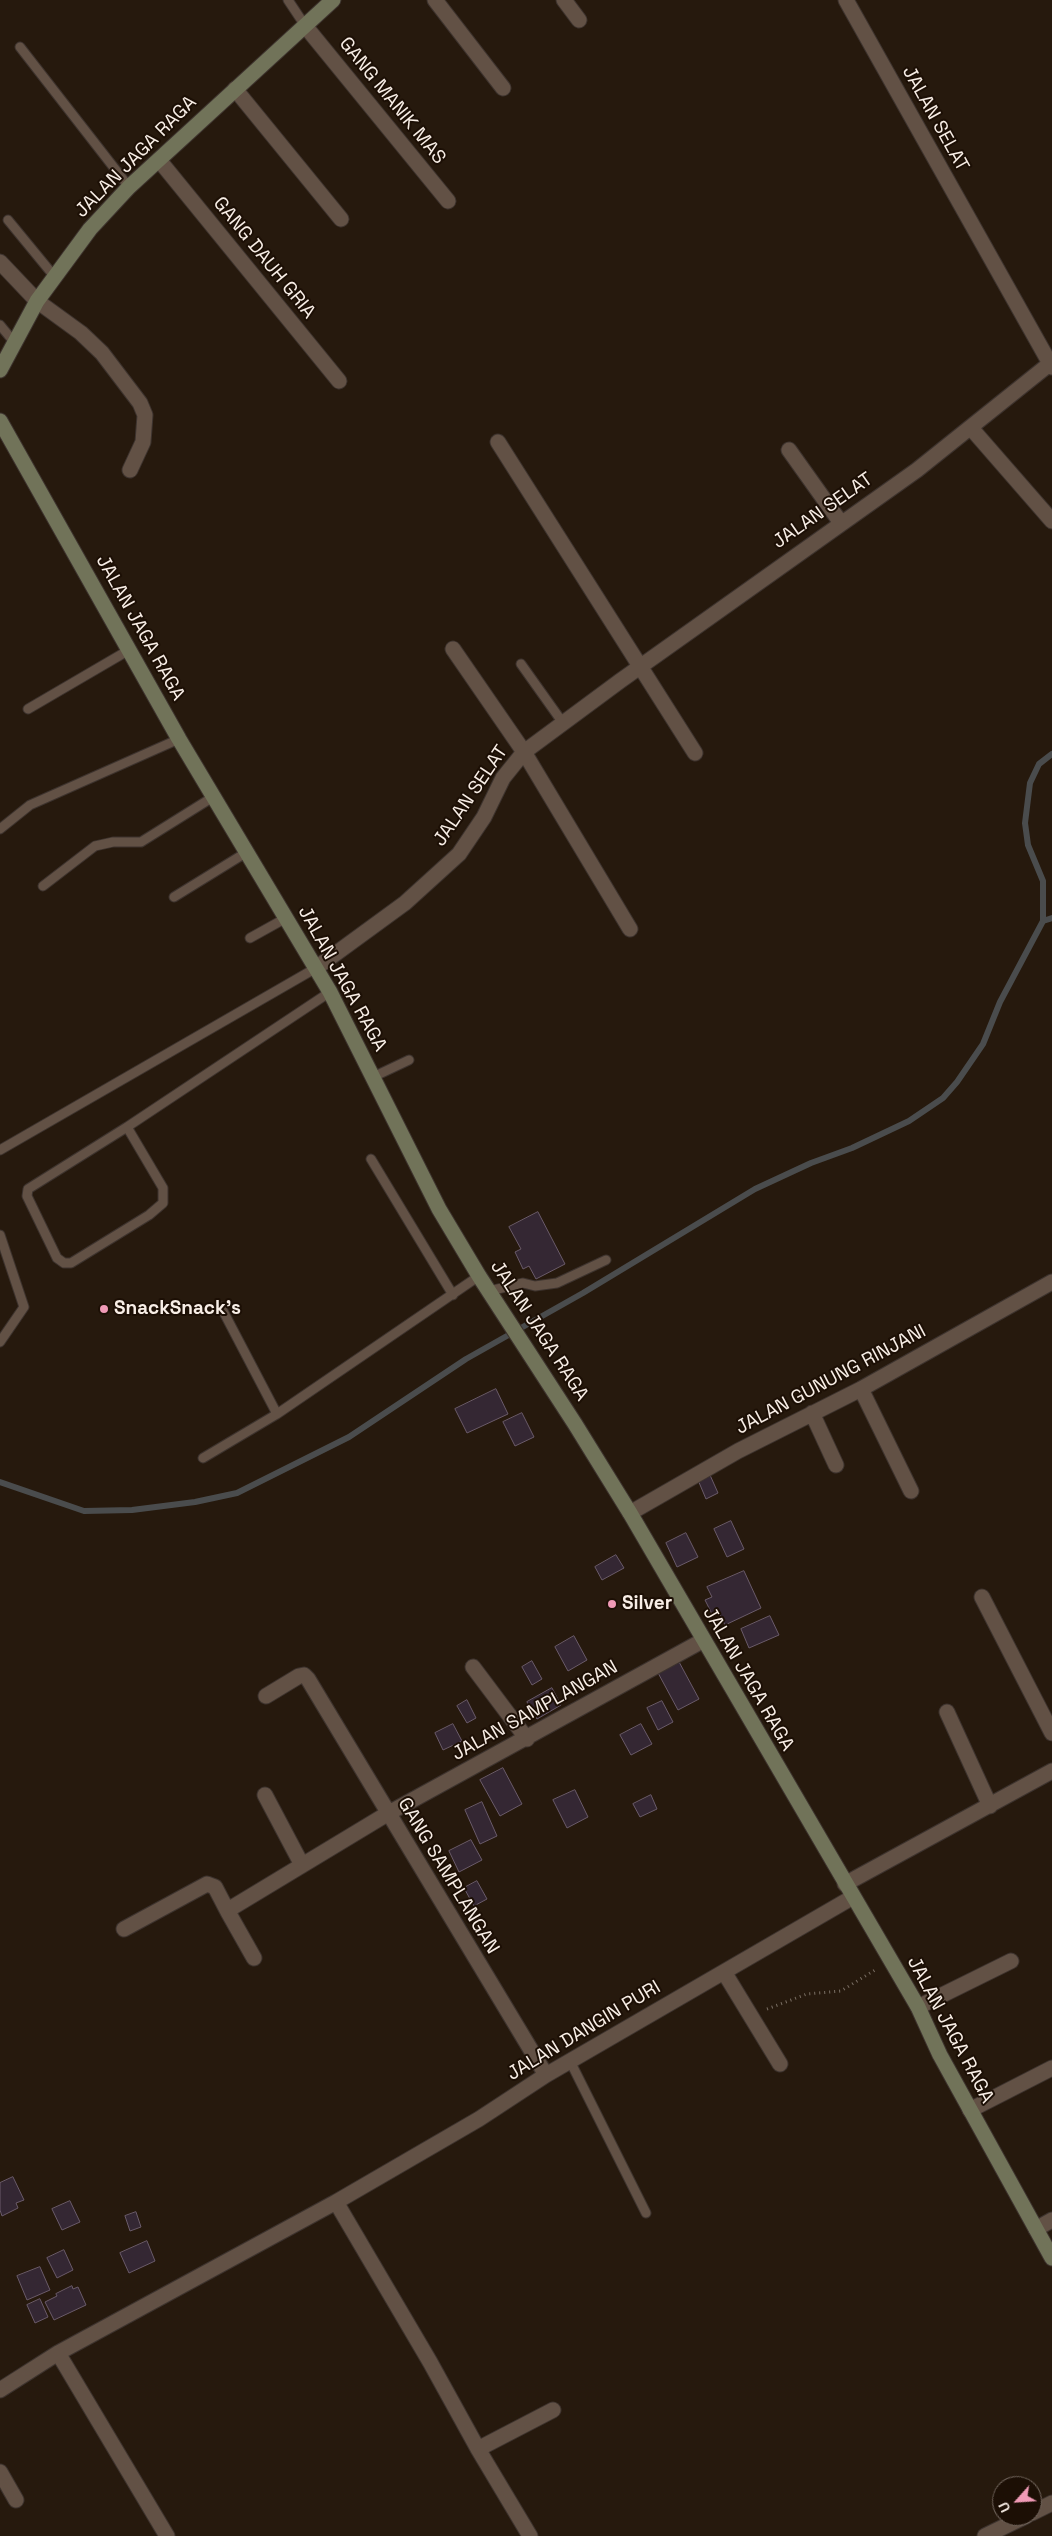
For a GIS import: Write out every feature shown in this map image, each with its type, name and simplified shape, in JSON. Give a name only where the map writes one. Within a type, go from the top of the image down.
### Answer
[{"type":"street","name":"JALAN JAGA RAGA","points":[[0,370],[37,301],[90,229],[129,187],[234,89],[306,27],[333,0]]},
{"type":"street","points":[[435,0],[503,88]]},
{"type":"street","points":[[564,0],[579,20]]},
{"type":"street","name":"JALAN SELAT","points":[[316,968],[405,903],[459,854],[484,817],[503,778],[524,752],[917,470],[1051,365],[846,0]]},
{"type":"street","name":"GANG MANIK MAS","points":[[306,27],[448,201]]},
{"type":"street","points":[[234,89],[341,219]]},
{"type":"street","name":"GANG DAUH GRIA","points":[[159,160],[338,381]]},
{"type":"street","points":[[0,262],[37,301],[81,333],[102,352],[140,403],[145,415],[143,442],[130,470]]},
{"type":"street","name":"JALAN JAGA RAGA","points":[[0,421],[179,739],[330,992],[439,1209],[479,1276],[528,1350],[630,1513],[702,1641],[918,2008],[970,2110],[1052,2258]]},
{"type":"street","points":[[971,428],[1052,521]]},
{"type":"street","points":[[498,442],[695,753]]},
{"type":"street","points":[[789,450],[841,523]]},
{"type":"street","points":[[452,649],[524,752],[630,929]]},
{"type":"street","name":"JALAN GUNUNG RINJANI","points":[[630,1513],[812,1413],[861,1389],[1052,1282]]},
{"type":"street","points":[[861,1389],[911,1491]]},
{"type":"street","points":[[812,1413],[836,1466]]},
{"type":"street","points":[[982,1597],[1052,1733]]},
{"type":"street","name":"JALAN SAMPLANGAN","points":[[228,1912],[232,1907],[387,1814],[527,1739],[702,1641]]},
{"type":"street","points":[[473,1667],[527,1739]]},
{"type":"street","name":"GANG SAMPLANGAN","points":[[266,1696],[299,1676],[304,1675],[546,2075]]},
{"type":"street","points":[[947,1712],[990,1806]]},
{"type":"street","name":"JALAN DANGIN PURI","points":[[0,2390],[58,2353],[336,2202],[479,2119],[546,2075],[724,1972],[849,1890],[1052,1771]]},
{"type":"street","points":[[265,1795],[302,1865]]},
{"type":"street","points":[[124,1930],[207,1884],[215,1887],[254,1958]]},
{"type":"street","points":[[918,2008],[1011,1960]]},
{"type":"street","points":[[724,1972],[752,2014],[780,2064]]},
{"type":"street","points":[[970,2110],[1052,2068]]},
{"type":"street","points":[[336,2202],[530,2536]]},
{"type":"street","points":[[1036,2228],[1052,2220]]},
{"type":"street","points":[[58,2353],[167,2536]]},
{"type":"street","points":[[478,2449],[553,2410]]},
{"type":"street","points":[[0,2472],[16,2500]]},
{"type":"street","points":[[985,2536],[1006,2526]]},
{"type":"lane","points":[[288,0],[306,27]]},
{"type":"lane","points":[[20,47],[129,187]]},
{"type":"lane","points":[[8,220],[54,276]]},
{"type":"lane","points":[[0,325],[14,342]]},
{"type":"lane","points":[[28,709],[129,650]]},
{"type":"lane","points":[[521,664],[563,723]]},
{"type":"lane","points":[[0,829],[30,805],[179,739]]},
{"type":"lane","points":[[43,886],[95,846],[112,842],[140,842],[213,797]]},
{"type":"lane","points":[[174,896],[247,852]]},
{"type":"lane","points":[[250,938],[286,918]]},
{"type":"lane","points":[[0,1150],[316,968]]},
{"type":"lane","points":[[127,1127],[163,1188],[163,1203],[149,1215],[71,1263],[64,1263],[57,1258],[42,1228],[27,1196],[28,1189],[127,1127],[330,992]]},
{"type":"lane","points":[[372,1077],[409,1060]]},
{"type":"lane","points":[[371,1159],[452,1295]]},
{"type":"lane","points":[[0,1235],[24,1307],[0,1342]]},
{"type":"lane","points":[[489,1291],[524,1284],[535,1286],[557,1283],[606,1260]]},
{"type":"lane","points":[[203,1458],[277,1414],[479,1276]]},
{"type":"lane","points":[[220,1307],[277,1414]]},
{"type":"lane","points":[[570,2062],[646,2212]]},
{"type":"path","points":[[752,2014],[807,1994],[841,1991],[890,1961]]},
{"type":"building","points":[[538,1212],[565,1264],[536,1279],[529,1266],[523,1269],[515,1252],[521,1249],[509,1227]]},
{"type":"building","points":[[496,1389],[508,1414],[467,1433],[455,1409]]},
{"type":"building","points":[[522,1413],[534,1437],[515,1446],[503,1422]]},
{"type":"building","points":[[710,1475],[718,1493],[706,1499],[698,1480]]},
{"type":"building","points":[[731,1521],[744,1549],[727,1557],[714,1529]]},
{"type":"building","points":[[686,1533],[698,1557],[677,1567],[666,1543]]},
{"type":"building","points":[[616,1555],[624,1568],[602,1580],[595,1567]]},
{"type":"building","points":[[744,1571],[761,1608],[725,1625],[719,1613],[713,1616],[705,1600],[712,1597],[707,1587]]},
{"type":"building","points":[[770,1616],[779,1635],[749,1648],[741,1629]]},
{"type":"building","points":[[574,1636],[587,1660],[568,1671],[555,1647]]},
{"type":"building","points":[[678,1660],[699,1699],[678,1710],[657,1671]]},
{"type":"building","points":[[532,1661],[542,1679],[532,1685],[522,1667]]},
{"type":"building","points":[[552,1688],[561,1705],[537,1719],[527,1702]]},
{"type":"building","points":[[467,1700],[476,1718],[467,1723],[457,1706]]},
{"type":"building","points":[[662,1701],[673,1722],[658,1730],[647,1708]]},
{"type":"building","points":[[453,1724],[462,1741],[443,1750],[435,1733]]},
{"type":"building","points":[[641,1724],[652,1744],[631,1755],[620,1735]]},
{"type":"building","points":[[503,1768],[522,1804],[500,1816],[480,1780]]},
{"type":"building","points":[[575,1790],[588,1817],[567,1828],[553,1800]]},
{"type":"building","points":[[651,1795],[657,1809],[640,1817],[633,1804]]},
{"type":"building","points":[[482,1802],[497,1836],[480,1844],[465,1810]]},
{"type":"building","points":[[471,1840],[482,1860],[459,1872],[449,1851]]},
{"type":"building","points":[[477,1881],[487,1899],[474,1906],[464,1888]]},
{"type":"building","points":[[13,2177],[24,2200],[16,2203],[18,2208],[2,2216],[0,2210],[0,2183]]},
{"type":"building","points":[[70,2201],[80,2222],[62,2230],[52,2209]]},
{"type":"building","points":[[136,2212],[141,2227],[130,2231],[125,2216]]},
{"type":"building","points":[[147,2241],[155,2261],[129,2273],[120,2253]]},
{"type":"building","points":[[64,2250],[73,2270],[57,2278],[47,2258]]},
{"type":"building","points":[[40,2267],[50,2290],[27,2300],[17,2276]]},
{"type":"building","points":[[72,2286],[73,2289],[78,2287],[86,2305],[54,2320],[45,2302]]},
{"type":"building","points":[[40,2299],[48,2317],[35,2323],[27,2305]]},
{"type":"waterway","points":[[0,1482],[84,1511],[132,1510],[195,1502],[237,1493],[349,1437],[466,1359],[583,1293],[755,1189],[811,1163],[852,1148],[909,1121],[943,1098],[957,1082],[983,1044],[1000,1002],[1043,921],[1043,881],[1028,845],[1025,823],[1030,783],[1039,764],[1052,754]]},
{"type":"waterway","points":[[1043,921],[1052,918]]},
{"type":"place","name":"SnackSnack's","points":[[104,1309]]},
{"type":"place","name":"Silver","points":[[612,1604]]}]
